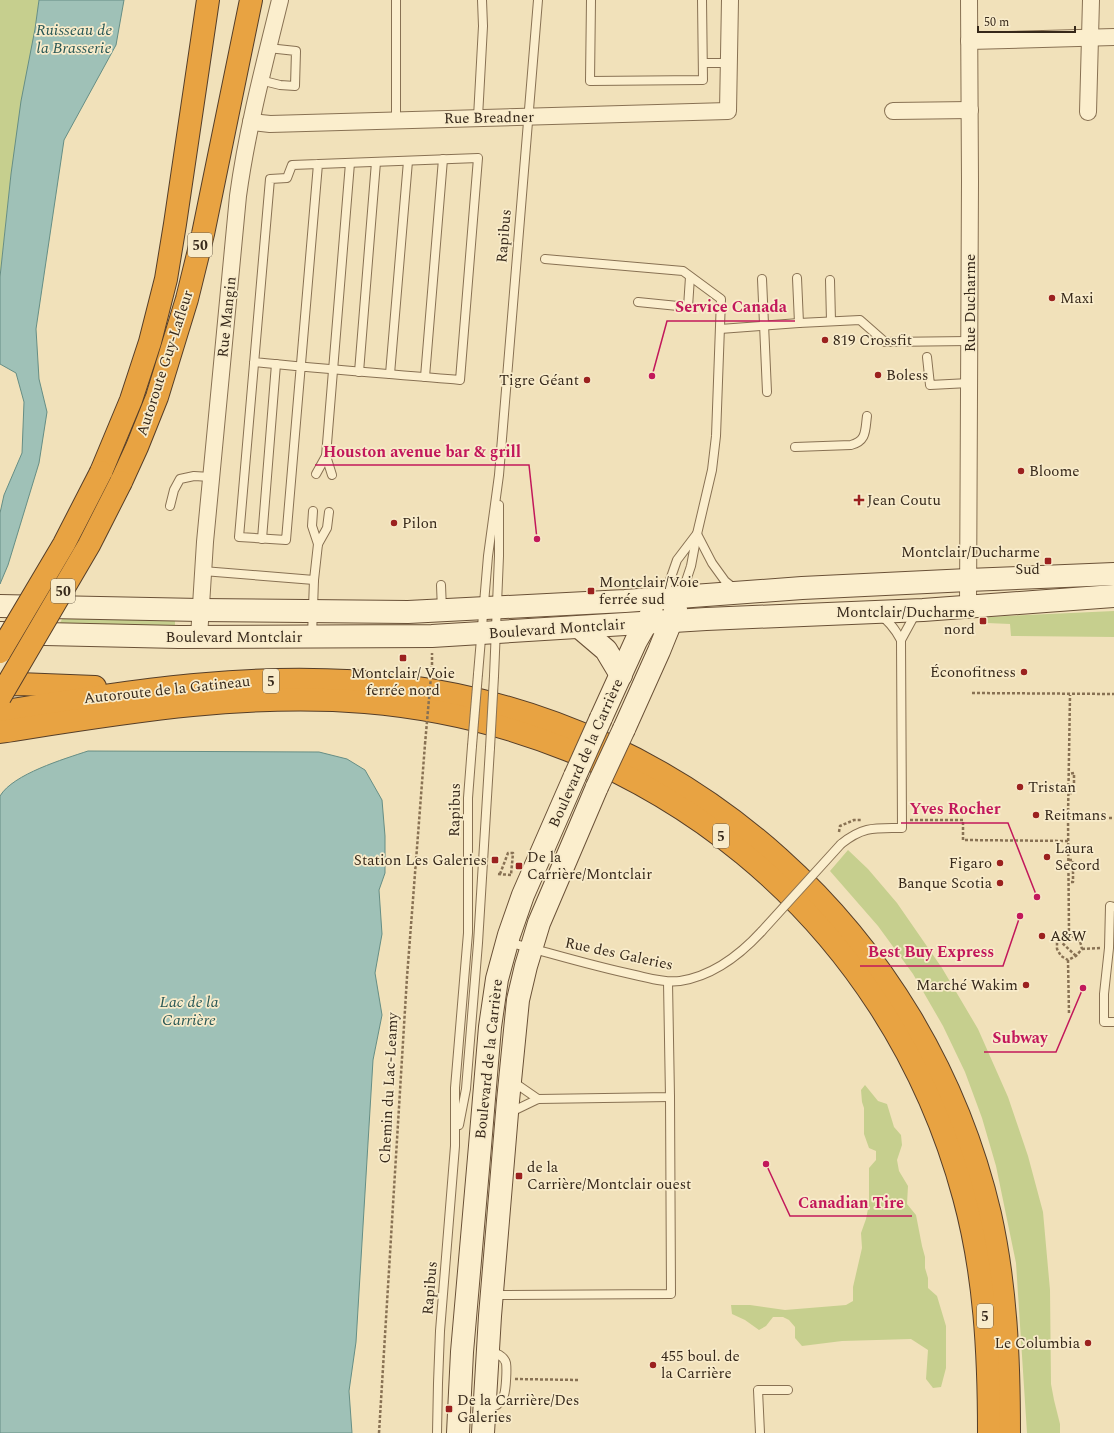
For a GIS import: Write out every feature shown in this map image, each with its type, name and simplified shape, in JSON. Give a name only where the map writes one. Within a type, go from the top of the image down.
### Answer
[{"type":"highway","name":"Autoroute Guy-Lafleur","points":[[0,652],[64,544],[101,472],[120,429],[150,342],[166,279],[208,0]]},
{"type":"highway","name":"Autoroute Guy-Lafleur","points":[[0,697],[89,545],[121,482],[157,397],[176,340],[203,234],[251,0]]},
{"type":"highway","name":"Autoroute de la Gatineau","points":[[0,712],[158,689],[263,681],[344,682],[415,688],[485,702],[520,712],[554,723],[601,742],[667,776],[729,817],[794,872],[827,906],[853,936],[895,994],[917,1029],[936,1064],[955,1107],[981,1180],[997,1250],[1007,1333],[1009,1433]]},
{"type":"highway","points":[[0,685],[18,684],[158,689]]},
{"type":"highway","name":"Autoroute de la Gatineau","points":[[0,732],[136,711],[253,701],[328,700],[402,706],[456,715],[497,725],[571,750],[647,787],[713,830],[748,858],[788,894],[832,941],[867,988],[889,1022],[912,1063],[929,1098],[960,1182],[977,1255],[987,1346],[989,1433]]},
{"type":"main road","name":"Boulevard Montclair","points":[[0,606],[200,610],[393,612],[442,611],[670,598],[739,592],[1114,574]]},
{"type":"main road","name":"Boulevard Montclair","points":[[7,634],[199,637],[432,636],[671,621],[923,610],[1114,596]]},
{"type":"main road","name":"Boulevard de la Carrière","points":[[483,1433],[492,1295],[518,1000],[531,948],[549,899],[671,621],[670,598]]},
{"type":"main road","name":"Boulevard de la Carrière","points":[[458,1433],[462,1352],[488,1053],[495,990],[500,967],[507,942],[533,871],[636,641],[646,623],[670,598]]},
{"type":"main road","points":[[579,627],[606,650],[621,675]]},
{"type":"street","name":"Rue Mangin","points":[[199,637],[211,477],[238,196],[260,80],[280,0]]},
{"type":"street","points":[[729,63],[730,0]]},
{"type":"street","name":"Rue Ducharme","points":[[968,607],[969,0]]},
{"type":"street","points":[[1088,112],[1090,0]]},
{"type":"street","points":[[969,41],[1114,37]]},
{"type":"street","name":"Rue Breadner","points":[[251,122],[270,124],[728,111],[729,63]]},
{"type":"street","points":[[893,111],[970,110]]},
{"type":"lane","points":[[396,0],[396,120]]},
{"type":"lane","points":[[478,117],[483,26],[482,0]]},
{"type":"lane","name":"Rapibus","points":[[455,1146],[466,1089],[482,889],[490,748],[494,676],[489,633],[490,608],[488,556],[499,475],[538,0]]},
{"type":"lane","points":[[591,0],[590,81],[703,80],[702,0]]},
{"type":"lane","points":[[260,80],[280,85],[295,86],[296,51],[268,48]]},
{"type":"lane","points":[[703,63],[729,63]]},
{"type":"lane","points":[[254,362],[300,366],[333,369],[359,372],[460,380],[478,158],[408,160],[292,165],[287,178],[270,178],[254,362],[239,537],[286,540],[300,366],[318,164]]},
{"type":"lane","points":[[425,377],[443,159]]},
{"type":"lane","points":[[390,374],[408,160]]},
{"type":"lane","points":[[359,372],[376,162]]},
{"type":"lane","points":[[332,475],[326,456],[350,163]]},
{"type":"lane","points":[[545,259],[682,271],[721,299],[716,436],[712,470],[697,534],[692,566],[670,598]]},
{"type":"lane","points":[[638,302],[688,307],[690,277]]},
{"type":"lane","points":[[797,278],[799,323]]},
{"type":"lane","points":[[762,279],[767,392]]},
{"type":"lane","points":[[830,280],[831,321]]},
{"type":"lane","points":[[720,329],[860,320],[885,342],[969,341]]},
{"type":"lane","points":[[927,357],[930,385],[969,383]]},
{"type":"lane","points":[[262,539],[276,364]]},
{"type":"lane","points":[[795,447],[851,445],[858,443],[864,437],[867,416]]},
{"type":"lane","points":[[316,474],[326,456]]},
{"type":"lane","name":"Rapibus","points":[[437,1433],[440,1337],[455,1146],[455,1088],[469,926],[468,792],[478,674],[489,633],[490,608],[499,556],[499,475]]},
{"type":"lane","points":[[170,506],[174,490],[180,479],[194,476],[211,477]]},
{"type":"lane","points":[[313,511],[312,526],[318,544]]},
{"type":"lane","points":[[312,637],[314,580],[318,544],[327,528],[329,512]]},
{"type":"lane","points":[[697,534],[712,563],[725,581],[739,592]]},
{"type":"lane","points":[[670,598],[670,580],[677,560],[697,534]]},
{"type":"lane","points":[[203,572],[314,580]]},
{"type":"lane","points":[[441,585],[442,611]]},
{"type":"lane","points":[[871,612],[884,618],[901,640],[913,618],[923,610]]},
{"type":"lane","name":"Rue des Galeries","points":[[507,942],[616,971],[668,982],[693,978],[727,962],[750,944],[841,844],[852,835],[870,828],[902,828],[901,640]]},
{"type":"lane","points":[[1114,907],[1110,906],[1109,948],[1104,994],[1104,1022],[1114,1022]]},
{"type":"lane","points":[[492,1295],[671,1294],[668,982]]},
{"type":"lane","points":[[510,1080],[538,1099]]},
{"type":"lane","points":[[507,1114],[538,1099],[670,1097]]},
{"type":"lane","points":[[760,1433],[758,1390],[788,1390]]},
{"type":"path","name":"Chemin du Lac-Leamy","points":[[379,1433],[407,977],[432,657]]},
{"type":"path","points":[[972,693],[1070,695],[1114,694]]},
{"type":"path","points":[[1069,934],[1068,817],[1070,695]]},
{"type":"path","points":[[1069,774],[1074,773],[1074,793],[1069,793]]},
{"type":"path","points":[[1068,817],[1114,818]]},
{"type":"path","points":[[978,840],[1069,840]]},
{"type":"path","points":[[508,852],[513,853],[510,875],[499,874],[508,852]]},
{"type":"path","points":[[1068,960],[1061,956],[1057,949],[1059,940],[1069,934]]},
{"type":"path","points":[[1069,934],[1080,941],[1082,948]]},
{"type":"path","points":[[1059,940],[1076,956]]},
{"type":"path","points":[[1082,948],[1109,948]]},
{"type":"path","points":[[1068,960],[1076,956],[1082,948]]},
{"type":"path","points":[[1068,960],[1069,1014]]},
{"type":"path","points":[[511,1379],[579,1380]]},
{"type":"green space","points":[[0,0],[39,0],[11,174],[0,277]]},
{"type":"green space","points":[[1114,611],[1114,637],[1011,636],[1010,624],[987,623],[986,617]]},
{"type":"green space","points":[[63,617],[175,621],[175,628],[59,625]]},
{"type":"green space","points":[[848,850],[868,869],[897,903],[942,968],[978,1029],[1008,1097],[1028,1156],[1043,1212],[1050,1290],[1051,1384],[1060,1424],[1060,1433],[1027,1433],[1016,1263],[996,1166],[982,1118],[965,1072],[943,1026],[913,974],[878,926],[830,871]]},
{"type":"green space","points":[[865,1085],[878,1101],[887,1104],[894,1127],[901,1135],[902,1145],[897,1160],[899,1171],[908,1186],[907,1204],[916,1215],[925,1257],[928,1288],[937,1296],[946,1326],[946,1368],[941,1387],[933,1388],[926,1379],[928,1350],[911,1339],[842,1341],[802,1346],[795,1338],[795,1327],[789,1320],[783,1317],[773,1317],[766,1326],[759,1330],[745,1320],[732,1314],[731,1305],[750,1305],[785,1310],[846,1305],[853,1301],[853,1287],[862,1248],[861,1233],[869,1204],[869,1168],[876,1160],[876,1151],[869,1148],[864,1134],[864,1108],[861,1090]]},
{"type":"water","name":"Ruisseau de la Brasserie","points":[[39,0],[124,0],[116,45],[64,140],[36,329],[39,379],[47,412],[39,463],[8,565],[0,584],[0,513],[4,495],[22,453],[24,402],[16,373],[0,364],[0,277],[11,174],[21,101]]},
{"type":"water","name":"Lac de la Carrière","points":[[88,751],[319,752],[347,759],[365,770],[382,800],[385,836],[385,873],[379,890],[382,934],[375,973],[382,1015],[373,1060],[356,1342],[349,1391],[352,1433],[0,1433],[0,796],[7,788],[27,774]]},
{"type":"place","name":"Maxi","points":[[1052,298]]},
{"type":"place","name":"819 Crossfit","points":[[825,340]]},
{"type":"place","name":"Boless","points":[[878,375]]},
{"type":"place","name":"Service Canada","points":[[652,376]]},
{"type":"place","name":"Tigre Géant","points":[[587,380]]},
{"type":"place","name":"Bloome","points":[[1021,471]]},
{"type":"place","name":"Jean Coutu","points":[[859,500]]},
{"type":"place","name":"Pilon","points":[[394,523]]},
{"type":"place","name":"Houston avenue bar & grill","points":[[537,539]]},
{"type":"place","name":"Montclair/Ducharme Sud","points":[[1048,561]]},
{"type":"place","name":"Montclair/Voie ferrée sud","points":[[591,591]]},
{"type":"place","name":"Montclair/Ducharme nord","points":[[983,621]]},
{"type":"place","name":"Montclair/ Voie ferrée nord","points":[[403,658]]},
{"type":"place","name":"Éconofitness","points":[[1024,672]]},
{"type":"place","name":"Tristan","points":[[1020,787]]},
{"type":"place","name":"Reitmans","points":[[1036,815]]},
{"type":"place","name":"Laura Secord","points":[[1047,857]]},
{"type":"place","name":"Station Les Galeries","points":[[495,860]]},
{"type":"place","name":"Figaro","points":[[1000,863]]},
{"type":"place","name":"De la Carrière/Montclair","points":[[519,866]]},
{"type":"place","name":"Banque Scotia","points":[[1000,883]]},
{"type":"place","name":"Yves Rocher","points":[[1037,897]]},
{"type":"place","name":"Best Buy Express","points":[[1020,916]]},
{"type":"place","name":"A&W","points":[[1042,936]]},
{"type":"place","name":"Marché Wakim","points":[[1026,985]]},
{"type":"place","name":"Subway","points":[[1083,988]]},
{"type":"place","name":"Canadian Tire","points":[[766,1164]]},
{"type":"place","name":"de la Carrière/Montclair ouest","points":[[519,1176]]},
{"type":"place","name":"Le Columbia","points":[[1088,1343]]},
{"type":"place","name":"455 boul. de la Carrière","points":[[653,1365]]},
{"type":"place","name":"De la Carrière/Des Galeries","points":[[449,1409]]}]
